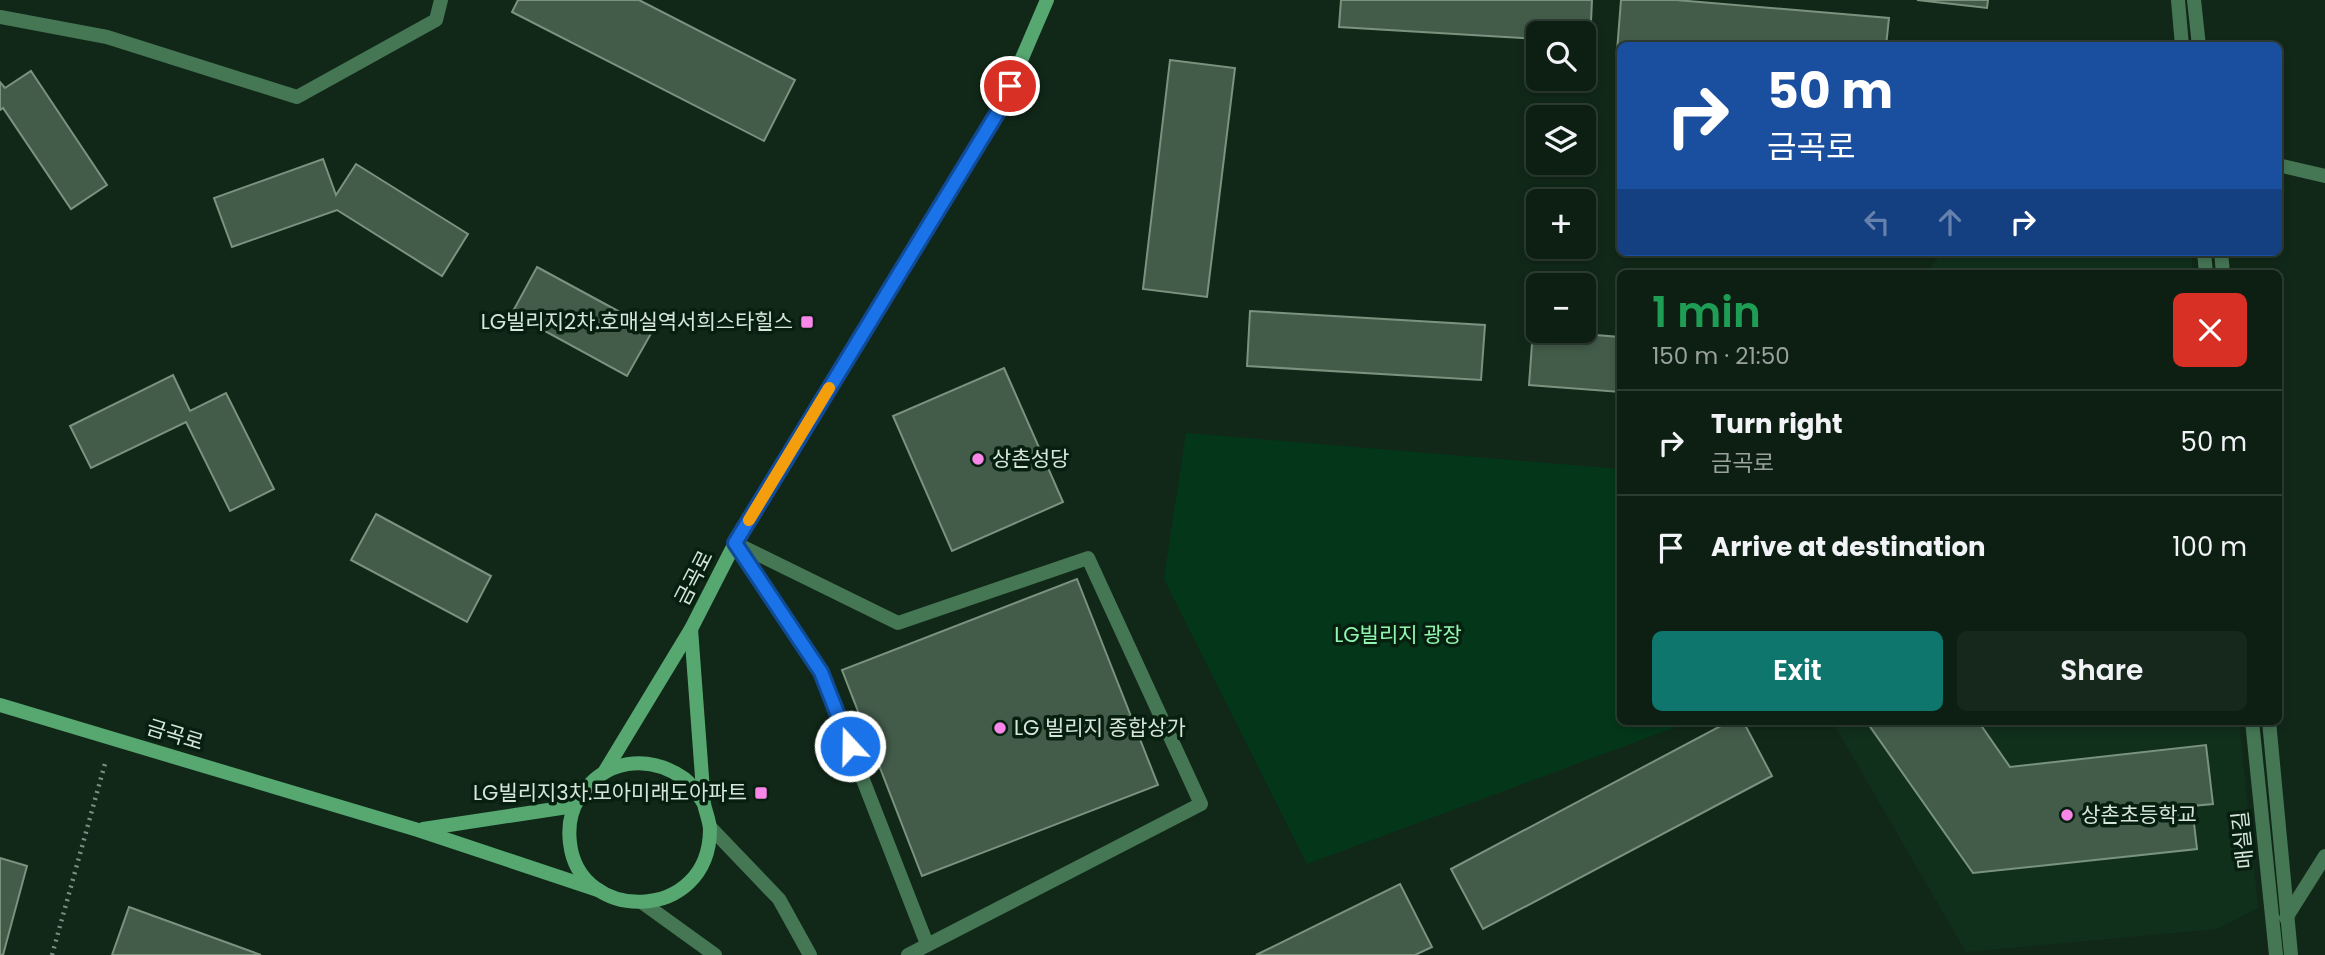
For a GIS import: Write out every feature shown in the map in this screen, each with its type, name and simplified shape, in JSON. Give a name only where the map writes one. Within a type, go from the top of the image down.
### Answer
[{"type":"main road","name":"금곡로","points":[[605,771],[691,629],[735,543],[1001,107],[1047,0]]},
{"type":"main road","name":"금곡로","points":[[691,629],[704,804]]},
{"type":"main road","name":"금곡로","points":[[0,705],[418,830],[598,890]]},
{"type":"main road","points":[[633,762],[662,766],[687,781],[704,804],[710,827],[708,849],[700,870],[685,888],[665,899],[643,903],[619,901],[598,890],[582,873],[571,852],[569,829],[574,806],[586,786],[605,771],[633,762]]},
{"type":"main road","name":"금곡로","points":[[418,830],[574,806]]},
{"type":"street","points":[[0,16],[107,37],[297,97],[436,20],[441,0]]},
{"type":"street","points":[[2178,0],[2182,42]]},
{"type":"street","points":[[2194,0],[2199,42]]},
{"type":"street","points":[[2282,166],[2325,176]]},
{"type":"street","points":[[735,543],[821,672],[927,944]]},
{"type":"street","points":[[735,543],[898,623],[1088,558],[1201,804],[908,955]]},
{"type":"street","name":"매실길","points":[[2252,725],[2276,955]]},
{"type":"street","points":[[2269,725],[2291,955]]},
{"type":"street","points":[[710,827],[779,899],[810,955]]},
{"type":"street","points":[[2286,918],[2325,856]]},
{"type":"street","points":[[643,903],[715,955]]},
{"type":"path","points":[[52,955],[113,738]]},
{"type":"shaded area","points":[[1939,256],[2191,256],[2193,270],[1929,270]]},
{"type":"shaded area","name":"상촌초등학교","points":[[1834,725],[2239,725],[2258,908],[2217,929],[1966,952]]},
{"type":"green space","name":"LG빌리지 광장","points":[[1186,433],[1617,469],[1617,725],[1681,725],[1307,864],[1164,579]]},
{"type":"building","points":[[518,0],[639,0],[795,80],[764,141],[512,12]]},
{"type":"building","points":[[1341,0],[1592,0],[1591,21],[1526,21],[1526,38],[1339,27]]},
{"type":"building","points":[[1621,0],[1676,0],[1889,18],[1886,42],[1618,42]]},
{"type":"building","points":[[1917,0],[1988,0],[1987,8]]},
{"type":"building","points":[[1170,60],[1235,68],[1207,297],[1143,289]]},
{"type":"building","points":[[31,71],[107,185],[71,209],[3,108],[0,110],[0,82],[5,88]]},
{"type":"building","points":[[323,159],[336,195],[356,164],[468,234],[442,276],[337,210],[232,247],[214,198]]},
{"type":"building","points":[[537,267],[653,330],[627,376],[512,313]]},
{"type":"building","points":[[1250,311],[1485,325],[1481,380],[1247,366]]},
{"type":"building","points":[[1596,335],[1617,337],[1617,392],[1529,385],[1532,343],[1596,343]]},
{"type":"building","name":"상촌성당","points":[[1004,368],[1063,502],[952,551],[893,416]]},
{"type":"building","points":[[173,375],[190,411],[226,393],[274,489],[230,511],[186,422],[91,468],[70,426]]},
{"type":"building","points":[[376,514],[491,576],[467,622],[351,560]]},
{"type":"building","name":"LG 빌리지 종합상가","points":[[1077,579],[1158,785],[922,876],[842,670]]},
{"type":"building","points":[[1722,725],[1745,725],[1772,776],[1483,929],[1451,869]]},
{"type":"building","name":"상촌초등학교","points":[[1869,725],[1981,725],[2010,767],[2206,745],[2213,804],[2192,806],[2197,849],[1973,873]]},
{"type":"building","points":[[0,858],[27,866],[3,955],[0,955]]},
{"type":"building","points":[[1400,884],[1432,947],[1415,955],[1256,955]]},
{"type":"building","points":[[129,907],[261,955],[112,955]]},
{"type":"slow traffic","points":[[749,520],[829,388]]},
{"type":"place","name":"LG빌리지2차.호매실역서희스타힐스","points":[[807,322]]},
{"type":"place","name":"상촌성당","points":[[978,459]]},
{"type":"place","name":"LG 빌리지 종합상가","points":[[1000,728]]},
{"type":"place","name":"LG빌리지3차.모아미래도아파트","points":[[761,793]]},
{"type":"place","name":"상촌초등학교","points":[[2067,815]]},
{"type":"route","points":[[850,746],[821,672],[735,543],[1001,107],[1010,86]]}]
